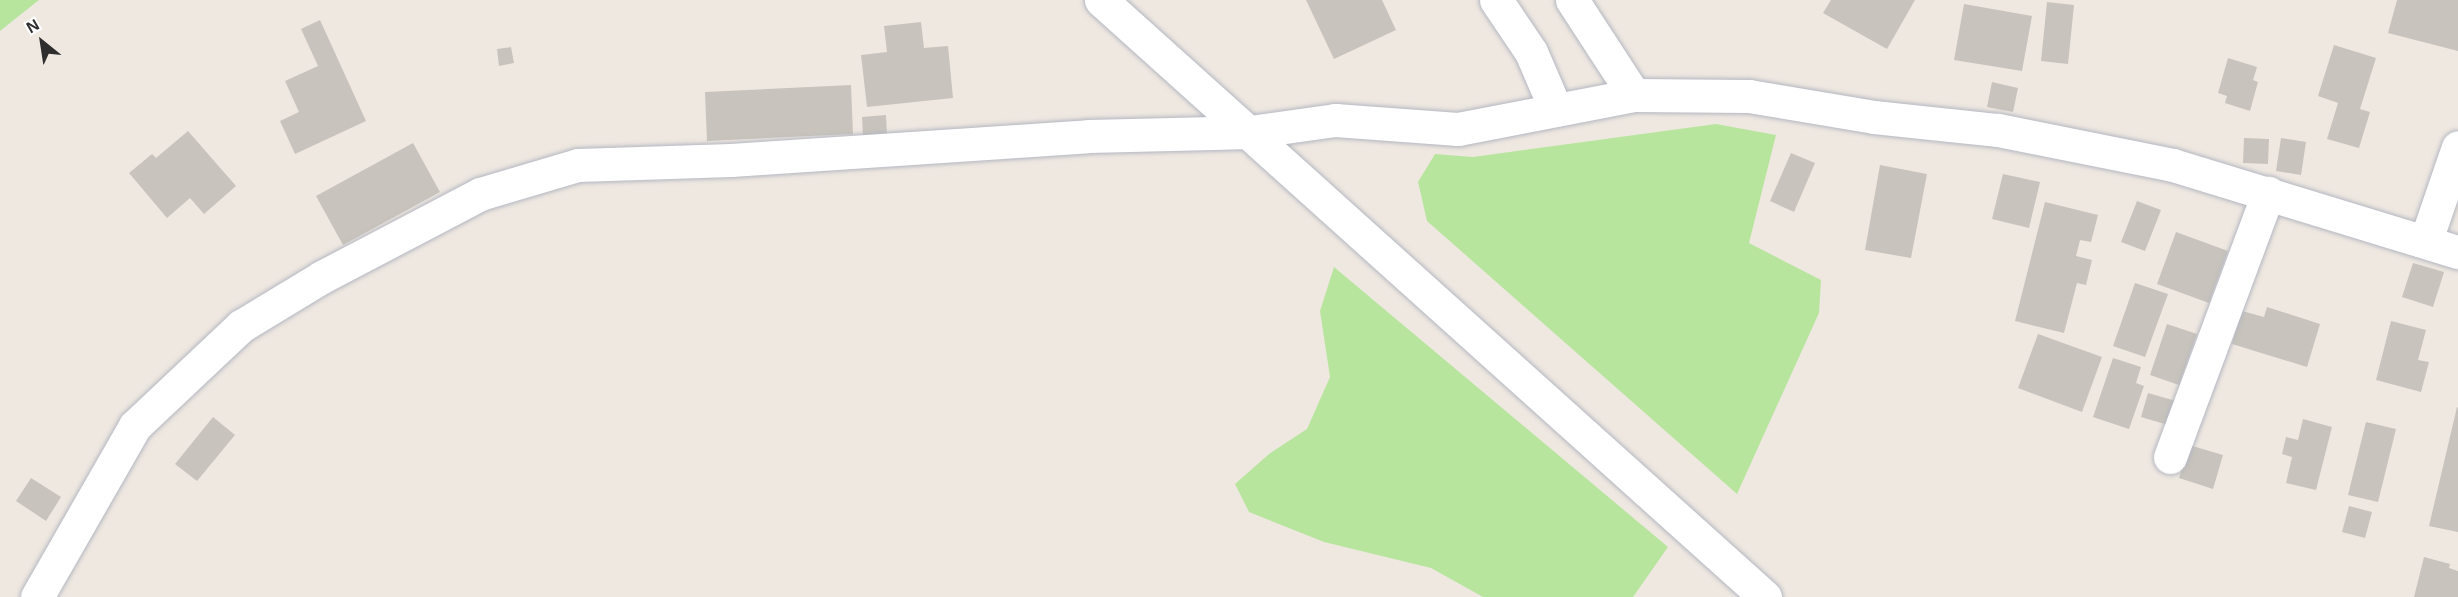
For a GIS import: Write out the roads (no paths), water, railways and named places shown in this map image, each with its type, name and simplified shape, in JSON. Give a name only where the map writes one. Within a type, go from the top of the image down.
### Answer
[{"type":"street","points":[[1101,0],[1765,597]]},
{"type":"street","points":[[1496,0],[1531,52],[1556,110]]},
{"type":"street","points":[[1572,0],[1634,94]]},
{"type":"street","points":[[37,597],[135,426],[242,326],[322,277],[480,194],[578,165],[731,160],[1088,136],[1250,132],[1335,120],[1458,129],[1634,94],[1749,96],[1874,117],[1998,130],[2174,165],[2426,240],[2458,252]]},
{"type":"street","points":[[2426,240],[2458,147]]},
{"type":"street","points":[[2170,457],[2268,193]]}]
